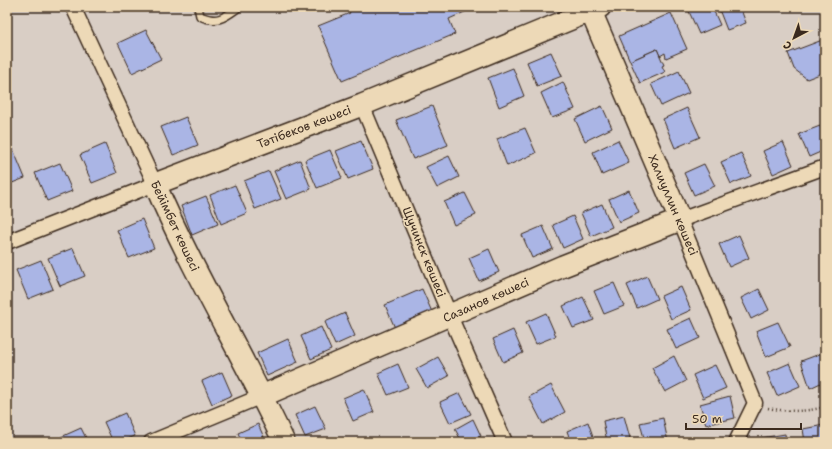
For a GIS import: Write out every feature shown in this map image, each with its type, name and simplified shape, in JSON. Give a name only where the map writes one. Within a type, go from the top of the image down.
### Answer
[{"type":"street","name":"Бейімбет көшесі","points":[[72,7],[155,184],[178,238],[262,396],[284,442]]},
{"type":"street","name":"Тәтібеков көшесі","points":[[7,242],[362,105],[593,8]]},
{"type":"street","name":"Халиуллин көшесі","points":[[593,8],[755,403]]},
{"type":"street","name":"Щучинск көшесі","points":[[362,105],[450,316],[506,442]]},
{"type":"street","name":"Сазанов көшесі","points":[[151,442],[450,316],[563,266],[680,220],[825,167]]},
{"type":"street","points":[[736,442],[755,403]]},
{"type":"lane","points":[[198,7],[200,16],[209,20],[222,19],[239,7]]},
{"type":"path","points":[[755,403],[786,411],[810,411],[825,407]]},
{"type":"building","points":[[347,7],[468,7],[469,10],[449,19],[455,34],[342,81],[318,26],[350,13]]},
{"type":"building","points":[[497,7],[507,7],[499,11]]},
{"type":"building","points":[[687,7],[712,7],[720,25],[699,34]]},
{"type":"building","points":[[718,7],[740,7],[746,23],[727,30]]},
{"type":"building","points":[[671,13],[687,49],[666,58],[665,53],[660,56],[657,49],[630,61],[619,36]]},
{"type":"building","points":[[146,30],[161,59],[132,73],[118,43]]},
{"type":"building","points":[[825,39],[825,72],[807,79],[794,69],[788,53]]},
{"type":"building","points":[[657,49],[664,65],[662,66],[665,72],[640,83],[630,61]]},
{"type":"building","points":[[551,52],[562,76],[537,86],[527,62]]},
{"type":"building","points":[[513,68],[524,96],[499,107],[488,78]]},
{"type":"building","points":[[679,71],[689,93],[661,106],[651,84]]},
{"type":"building","points":[[563,82],[575,109],[552,118],[541,93]]},
{"type":"building","points":[[432,106],[448,145],[413,159],[396,120]]},
{"type":"building","points":[[602,106],[612,128],[585,141],[575,119]]},
{"type":"building","points":[[687,108],[700,137],[675,148],[663,119]]},
{"type":"building","points":[[186,117],[198,145],[173,155],[161,127]]},
{"type":"building","points":[[820,126],[825,138],[825,150],[809,157],[799,134]]},
{"type":"building","points":[[525,128],[536,153],[507,166],[497,139]]},
{"type":"building","points":[[618,140],[629,163],[602,175],[593,152]]},
{"type":"building","points":[[361,141],[373,169],[348,179],[336,151]]},
{"type":"building","points":[[783,142],[793,165],[773,174],[763,151]]},
{"type":"building","points":[[105,144],[117,173],[92,183],[80,155]]},
{"type":"building","points":[[13,149],[25,178],[7,185],[7,152]]},
{"type":"building","points":[[330,150],[342,178],[317,188],[305,160]]},
{"type":"building","points":[[741,153],[751,176],[731,184],[721,162]]},
{"type":"building","points":[[449,156],[459,177],[437,188],[426,167]]},
{"type":"building","points":[[300,160],[311,189],[286,199],[274,171]]},
{"type":"building","points":[[60,163],[72,191],[47,201],[35,173]]},
{"type":"building","points":[[704,164],[715,186],[694,195],[684,173]]},
{"type":"building","points":[[269,171],[281,199],[255,209],[244,181]]},
{"type":"building","points":[[235,185],[247,213],[221,224],[210,195]]},
{"type":"building","points":[[629,190],[639,213],[619,222],[609,199]]},
{"type":"building","points":[[465,193],[476,215],[454,225],[444,202]]},
{"type":"building","points":[[206,196],[218,224],[192,235],[181,206]]},
{"type":"building","points":[[602,204],[612,227],[591,236],[581,213]]},
{"type":"building","points":[[573,216],[583,239],[563,248],[553,225]]},
{"type":"building","points":[[142,219],[154,248],[129,258],[117,230]]},
{"type":"building","points":[[543,226],[553,249],[532,258],[522,235]]},
{"type":"building","points":[[739,235],[749,258],[729,267],[719,244]]},
{"type":"building","points":[[73,248],[85,276],[60,286],[48,258]]},
{"type":"building","points":[[489,249],[499,272],[479,281],[469,258]]},
{"type":"building","points":[[41,260],[53,289],[28,299],[16,270]]},
{"type":"building","points":[[647,276],[657,299],[637,308],[627,285]]},
{"type":"building","points":[[614,283],[624,306],[604,314],[594,291]]},
{"type":"building","points":[[681,287],[691,310],[671,319],[661,296]]},
{"type":"building","points":[[422,289],[432,312],[395,328],[385,305]]},
{"type":"building","points":[[759,289],[769,310],[751,319],[741,298]]},
{"type":"building","points":[[583,297],[594,320],[573,328],[563,306]]},
{"type":"building","points":[[345,313],[355,336],[335,345],[325,322]]},
{"type":"building","points":[[546,313],[556,336],[536,344],[526,322]]},
{"type":"building","points":[[691,318],[700,338],[676,349],[667,329]]},
{"type":"building","points":[[778,322],[790,347],[766,357],[756,331]]},
{"type":"building","points":[[321,327],[331,350],[311,359],[301,336]]},
{"type":"building","points":[[513,330],[523,353],[503,362],[493,339]]},
{"type":"building","points":[[288,339],[298,362],[267,376],[257,353]]},
{"type":"building","points":[[825,352],[825,381],[810,388],[801,361]]},
{"type":"building","points":[[674,356],[686,381],[665,392],[652,368]]},
{"type":"building","points":[[438,357],[449,376],[427,388],[416,369]]},
{"type":"building","points":[[790,363],[800,386],[777,396],[767,373]]},
{"type":"building","points":[[398,364],[408,387],[388,395],[378,373]]},
{"type":"building","points":[[715,365],[726,388],[703,398],[693,375]]},
{"type":"building","points":[[222,372],[232,395],[212,404],[202,381]]},
{"type":"building","points":[[551,385],[565,412],[543,424],[529,397]]},
{"type":"building","points":[[364,389],[374,412],[353,421],[343,398]]},
{"type":"building","points":[[460,393],[471,414],[450,423],[440,402]]},
{"type":"building","points":[[730,396],[735,418],[706,425],[700,404]]},
{"type":"building","points":[[315,406],[326,429],[305,437],[295,415]]},
{"type":"building","points":[[125,413],[135,436],[120,442],[113,442],[104,422]]},
{"type":"building","points":[[624,416],[631,442],[607,442],[603,421]]},
{"type":"building","points":[[663,418],[668,442],[645,442],[640,423]]},
{"type":"building","points":[[473,419],[481,436],[469,442],[462,442],[455,429]]},
{"type":"building","points":[[588,422],[595,442],[571,442],[567,431]]},
{"type":"building","points":[[258,424],[266,442],[242,442],[238,433]]},
{"type":"building","points":[[824,425],[825,442],[805,442],[803,429]]},
{"type":"building","points":[[81,428],[88,442],[63,442],[61,437]]},
{"type":"building","points":[[785,434],[786,442],[761,442],[761,438]]},
{"type":"building","points":[[711,439],[711,442],[690,442]]}]
